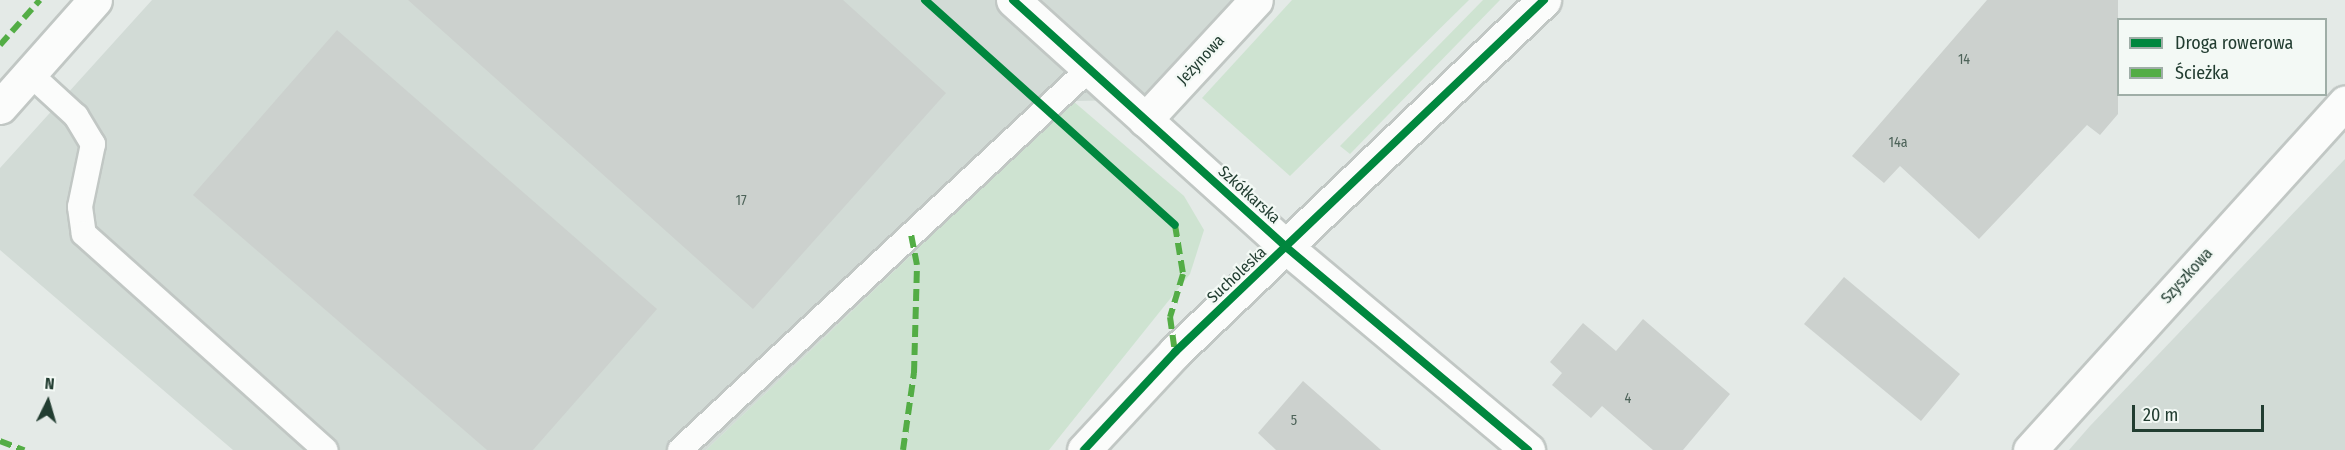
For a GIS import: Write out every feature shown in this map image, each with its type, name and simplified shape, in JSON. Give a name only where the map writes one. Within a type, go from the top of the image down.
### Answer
[{"type":"street","points":[[2,100],[29,74],[95,0]]},
{"type":"street","name":"Szkółkarska","points":[[1013,0],[1286,247],[1528,450]]},
{"type":"street","name":"Jeżynowa","points":[[1145,120],[1256,0]]},
{"type":"street","name":"Sucholeska","points":[[1084,450],[1175,352],[1544,0]]},
{"type":"street","name":"Szyszkowa","points":[[2030,450],[2345,103]]},
{"type":"lane","points":[[680,450],[1089,69]]},
{"type":"lane","points":[[29,74],[76,116],[93,144],[80,207],[84,234],[327,450]]},
{"type":"shaded area","points":[[152,0],[1273,0],[1189,99],[1073,101],[706,450],[233,450],[0,250],[0,168]]},
{"type":"shaded area","points":[[2345,159],[2345,450],[2069,450],[2090,426]]},
{"type":"green space","points":[[1292,0],[1469,0],[1290,176],[1202,98]]},
{"type":"green space","points":[[1483,0],[1500,0],[1350,154],[1340,146]]},
{"type":"green space","points":[[1073,101],[1184,196],[1204,230],[1190,274],[1049,450],[706,450]]},
{"type":"building","points":[[408,0],[843,0],[946,93],[753,309]]},
{"type":"building","points":[[1987,0],[2118,0],[2118,114],[2100,135],[2087,125],[1979,239],[1900,166],[1884,183],[1852,156]]},
{"type":"building","points":[[337,30],[657,309],[533,450],[487,450],[193,195]]},
{"type":"building","points":[[1844,277],[1960,374],[1921,421],[1804,324]]},
{"type":"building","points":[[1643,319],[1730,394],[1683,450],[1653,450],[1602,406],[1591,418],[1552,385],[1562,373],[1550,362],[1583,323],[1616,351]]},
{"type":"building","points":[[1303,381],[1381,450],[1276,450],[1258,433]]},
{"type":"marked path","points":[[0,45],[40,0]]},
{"type":"marked path","points":[[1175,225],[1183,274],[1170,317],[1175,352]]},
{"type":"marked path","points":[[903,450],[914,373],[917,265],[911,235]]},
{"type":"marked path","points":[[0,441],[24,450]]},
{"type":"cycle path","points":[[925,0],[1175,225]]},
{"type":"cycle path","points":[[1013,0],[1286,247],[1528,450]]},
{"type":"cycle path","points":[[1084,450],[1175,352],[1544,0]]}]
